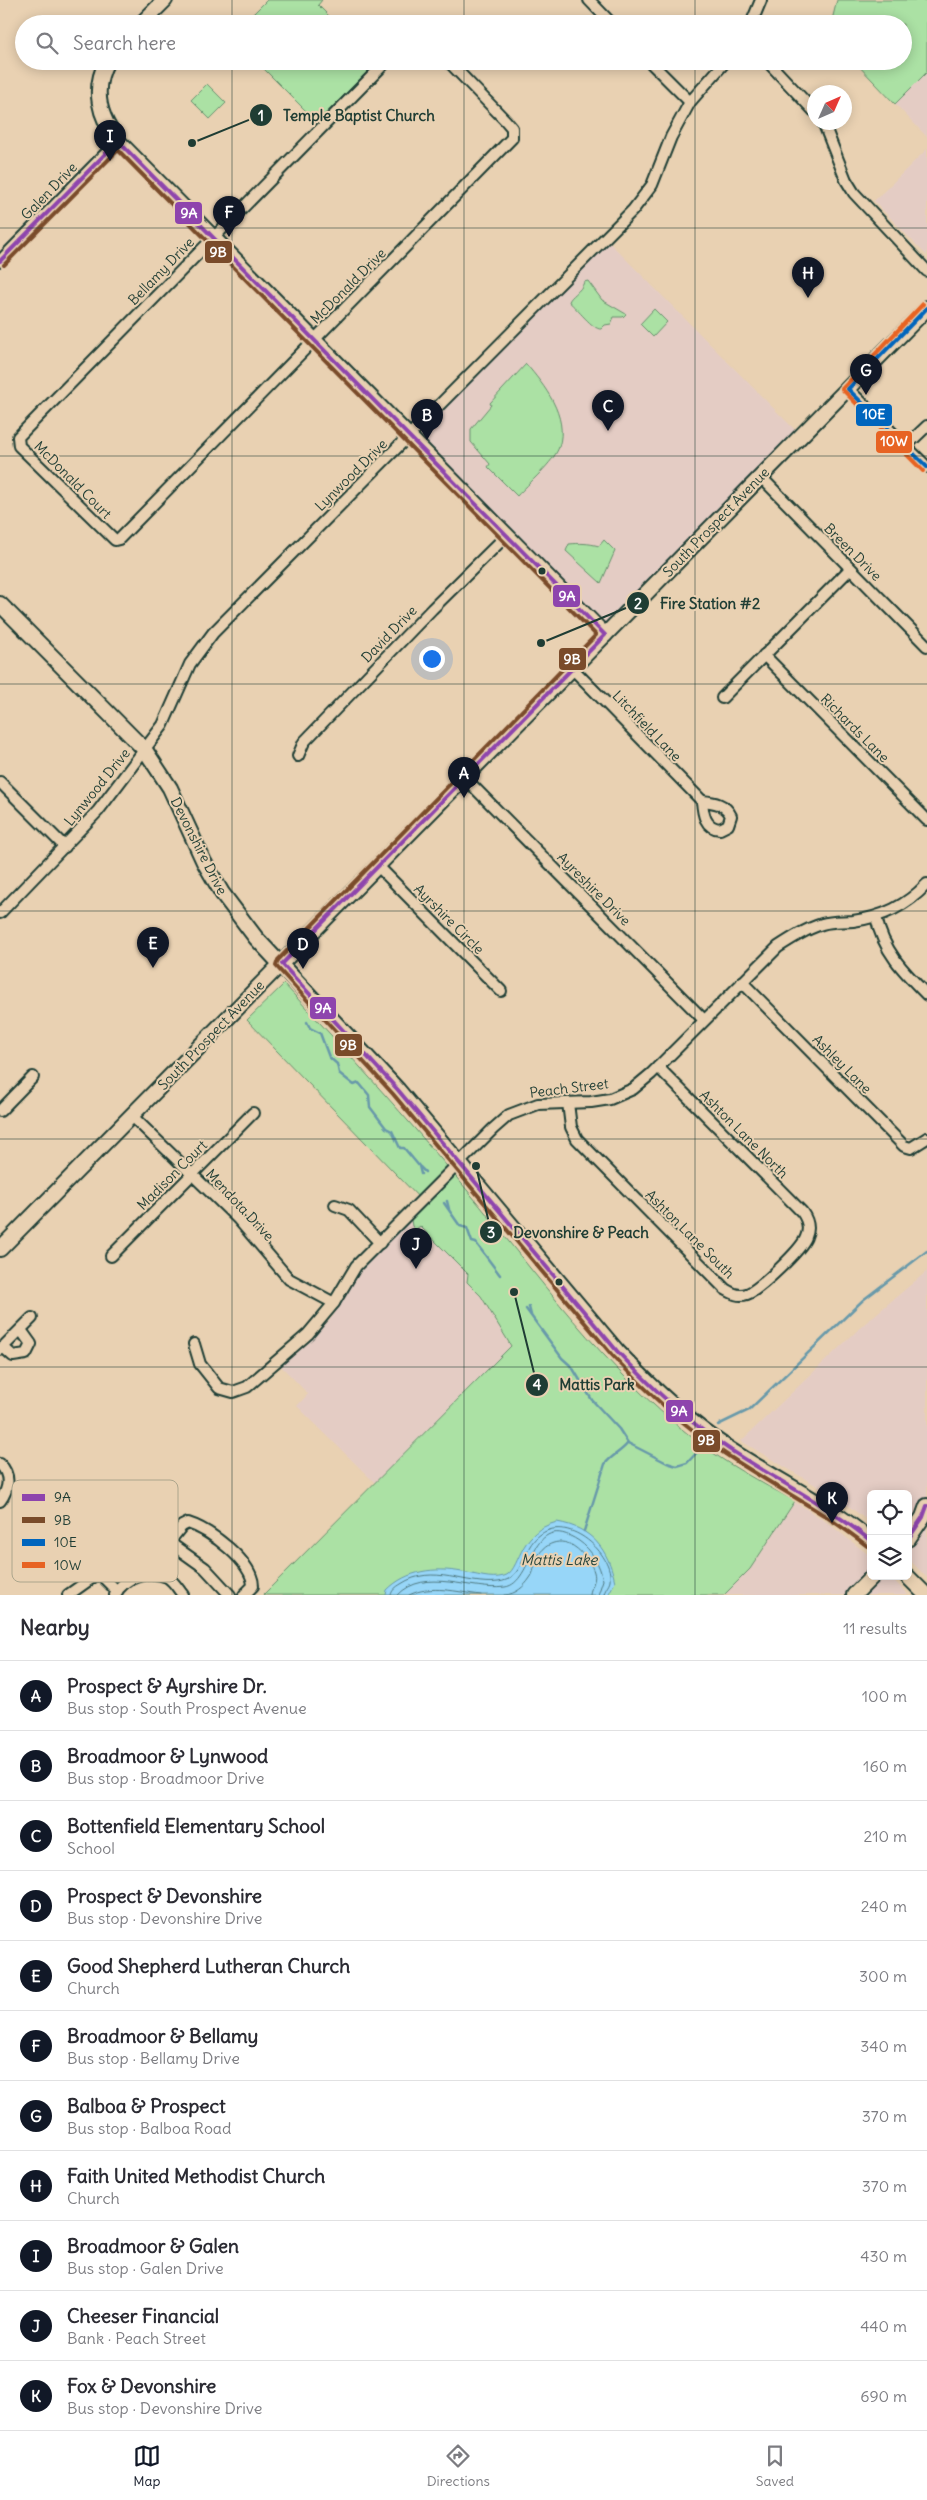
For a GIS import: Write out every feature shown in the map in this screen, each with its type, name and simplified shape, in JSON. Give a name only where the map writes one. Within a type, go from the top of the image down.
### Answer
[{"type":"street","points":[[151,15],[165,0]]},
{"type":"street","points":[[589,0],[603,15]]},
{"type":"street","points":[[755,15],[761,0]]},
{"type":"street","points":[[104,70],[100,80],[99,101],[103,119],[118,141],[605,635]]},
{"type":"street","name":"Bellamy Drive","points":[[18,437],[378,70]]},
{"type":"street","name":"McDonald Drive","points":[[115,540],[119,539],[512,138],[513,133],[506,121],[457,70]]},
{"type":"street","points":[[658,70],[690,102]]},
{"type":"street","name":"Lynwood Drive","points":[[0,913],[98,811],[145,750],[167,718],[190,664],[213,633],[634,210],[652,185],[671,137],[690,102],[718,70]]},
{"type":"street","points":[[775,70],[807,104]]},
{"type":"street","points":[[826,130],[846,180],[854,193],[927,271]]},
{"type":"street","name":"Galen Drive","points":[[0,261],[118,141]]},
{"type":"street","name":"South Prospect Avenue","points":[[0,1249],[927,308]]},
{"type":"street","points":[[848,389],[927,467]]},
{"type":"street","points":[[906,446],[927,426]]},
{"type":"street","name":"McDonald Court","points":[[18,437],[19,446],[115,540]]},
{"type":"street","name":"Breen Drive","points":[[761,477],[927,646]]},
{"type":"street","name":"David Drive","points":[[298,756],[304,742],[432,608],[506,536]]},
{"type":"street","points":[[722,698],[850,569]]},
{"type":"street","name":"Devonshire Drive","points":[[0,604],[145,750],[170,788],[204,862],[222,893],[256,938],[393,1084],[617,1351],[675,1407],[728,1448],[819,1503],[867,1538]]},
{"type":"street","name":"Richards Lane","points":[[764,655],[927,820]]},
{"type":"street","name":"Litchfield Lane","points":[[573,669],[702,801]]},
{"type":"street","name":"Ayreshire Drive","points":[[465,778],[704,1020]]},
{"type":"street","points":[[0,782],[65,846]]},
{"type":"street","name":"Ayrshire Circle","points":[[378,866],[501,991]]},
{"type":"street","name":"Peach Street","points":[[194,1344],[200,1364],[219,1388],[225,1391],[240,1390],[308,1334],[334,1303],[356,1266],[509,1115],[538,1104],[602,1101],[623,1094],[642,1082],[658,1067],[778,947],[794,936],[824,924],[876,917],[904,904],[927,884]]},
{"type":"street","points":[[876,917],[879,932],[894,960],[927,995]]},
{"type":"street","name":"Ashley Lane","points":[[742,982],[904,1146],[911,1148],[927,1138]]},
{"type":"street","name":"Ashton Lane North","points":[[658,1067],[802,1212],[808,1223]]},
{"type":"street","points":[[0,1111],[34,1077]]},
{"type":"street","name":"Ashton Lane South","points":[[568,1103],[571,1127],[577,1139],[725,1289],[734,1294],[746,1294],[760,1285],[803,1243],[808,1232],[808,1223]]},
{"type":"street","name":"Madison Court","points":[[111,1256],[253,1113]]},
{"type":"street","name":"Mendota Drive","points":[[132,1116],[238,1219],[271,1260],[289,1278],[334,1303]]},
{"type":"street","points":[[335,1205],[348,1210],[380,1243]]},
{"type":"street","points":[[21,1330],[31,1344],[26,1354],[13,1356],[1,1349],[32,1318]]},
{"type":"street","points":[[0,1464],[5,1469],[8,1479],[6,1492],[0,1501]]},
{"type":"street","points":[[911,1535],[923,1517],[927,1506]]},
{"type":"street","points":[[178,1531],[182,1526],[188,1523],[196,1526],[226,1546],[250,1571],[253,1586],[244,1595]]},
{"type":"street","points":[[178,1548],[205,1568],[230,1595]]},
{"type":"street","points":[[854,1595],[869,1580]]},
{"type":"street","points":[[911,1580],[926,1595]]},
{"type":"street","points":[[68,1595],[87,1582]]},
{"type":"street","points":[[106,1582],[116,1593],[128,1582]]},
{"type":"street","points":[[172,1582],[182,1595]]},
{"type":"shaded area","points":[[837,0],[927,0],[927,137],[863,70],[912,70],[912,15],[833,15]]},
{"type":"shaded area","points":[[927,149],[927,256],[874,201]]},
{"type":"shaded area","points":[[607,240],[802,437],[606,631],[415,437]]},
{"type":"shaded area","points":[[426,1205],[420,1226],[468,1274],[467,1282],[481,1296],[511,1346],[375,1483],[297,1406],[308,1394],[281,1366],[308,1343],[333,1316],[362,1269]]},
{"type":"shaded area","points":[[927,1271],[927,1578],[912,1562],[912,1490],[867,1490],[867,1520],[839,1499],[741,1441],[863,1325]]},
{"type":"shaded area","points":[[795,1501],[824,1520],[867,1554],[867,1580],[894,1580],[908,1595],[724,1595],[750,1569]]},
{"type":"green space","points":[[267,0],[322,0],[318,5],[328,15],[252,15]]},
{"type":"green space","points":[[837,0],[927,0],[927,72],[895,104],[863,70],[912,70],[912,15],[833,15]]},
{"type":"green space","points":[[265,70],[369,70],[317,122]]},
{"type":"green space","points":[[207,84],[226,103],[210,119],[191,100]]},
{"type":"green space","points":[[588,281],[602,300],[626,314],[623,317],[614,317],[611,324],[605,325],[601,329],[589,322],[569,302],[584,282]]},
{"type":"green space","points":[[654,309],[667,322],[653,337],[640,324]]},
{"type":"green space","points":[[526,364],[540,381],[553,402],[561,424],[561,435],[559,447],[552,459],[517,496],[488,467],[490,464],[471,442],[471,429],[491,405],[490,403]]},
{"type":"green space","points":[[604,540],[615,551],[601,583],[566,551],[569,544],[599,546]]},
{"type":"green space","points":[[284,984],[422,1137],[573,1320],[630,1382],[661,1411],[717,1456],[795,1501],[750,1569],[724,1595],[263,1595],[511,1346],[481,1296],[467,1282],[468,1274],[420,1226],[415,1230],[412,1226],[411,1220],[426,1205],[247,1020]]},
{"type":"water","name":"Mattis Lake","points":[[557,1522],[580,1529],[589,1535],[603,1550],[615,1582],[608,1595],[386,1595],[387,1590],[403,1578],[432,1570],[462,1572],[488,1577],[504,1576],[514,1567],[527,1542],[534,1534],[544,1527]]},
{"type":"waterway","points":[[307,1022],[310,1028],[320,1033],[329,1057],[337,1064],[339,1073],[354,1085],[359,1083],[369,1095],[370,1107],[386,1128],[392,1131],[400,1148],[404,1148],[419,1166],[421,1174]]},
{"type":"waterway","points":[[420,1167],[425,1172]]},
{"type":"waterway","points":[[447,1201],[449,1209]]},
{"type":"waterway","points":[[444,1203],[460,1226],[467,1228],[472,1242],[476,1243],[500,1275]]},
{"type":"waterway","points":[[718,1425],[749,1410],[863,1300],[927,1251]]},
{"type":"waterway","points":[[529,1307],[531,1315]]},
{"type":"waterway","points":[[526,1309],[562,1358],[572,1367],[592,1400],[619,1429],[628,1443],[667,1463],[677,1466],[687,1463],[703,1446]]},
{"type":"waterway","points":[[584,1531],[605,1464],[628,1443]]},
{"type":"transit line","name":"9A","points":[[0,261],[118,141],[605,635],[282,964],[398,1090],[617,1351],[643,1378],[714,1439],[837,1516],[867,1538]]},
{"type":"transit line","name":"9B","points":[[4,265],[118,150],[596,635],[278,960],[276,966],[393,1094],[612,1355],[638,1382],[679,1419],[709,1442],[742,1465],[814,1509],[867,1546]]},
{"type":"transit line","name":"10W","points":[[923,304],[842,389],[923,471]]},
{"type":"transit line","name":"10E","points":[[927,308],[848,389],[927,467]]},
{"type":"transit line","name":"9A","points":[[911,1535],[923,1517],[927,1506]]},
{"type":"place","name":"Temple Baptist Church","points":[[192,143]]},
{"type":"place","name":"Broadmoor & Galen","points":[[110,161]]},
{"type":"place","name":"Broadmoor & Bellamy","points":[[229,237]]},
{"type":"place","name":"Faith United Methodist Church","points":[[808,298]]},
{"type":"place","name":"Balboa & Prospect","points":[[866,395]]},
{"type":"place","name":"Bottenfield Elementary School","points":[[608,431]]},
{"type":"place","name":"Broadmoor & Lynwood","points":[[427,440]]},
{"type":"place","name":"Fire Station #2","points":[[541,643]]},
{"type":"place","name":"Prospect & Ayrshire Dr.","points":[[464,798]]},
{"type":"place","name":"Good Shepherd Lutheran Church","points":[[153,968]]},
{"type":"place","name":"Prospect & Devonshire","points":[[303,969]]},
{"type":"place","name":"Devonshire & Peach","points":[[476,1166]]},
{"type":"place","name":"Cheeser Financial","points":[[416,1269]]},
{"type":"place","name":"Mattis Park","points":[[514,1292]]},
{"type":"place","name":"Fox & Devonshire","points":[[832,1523]]}]
